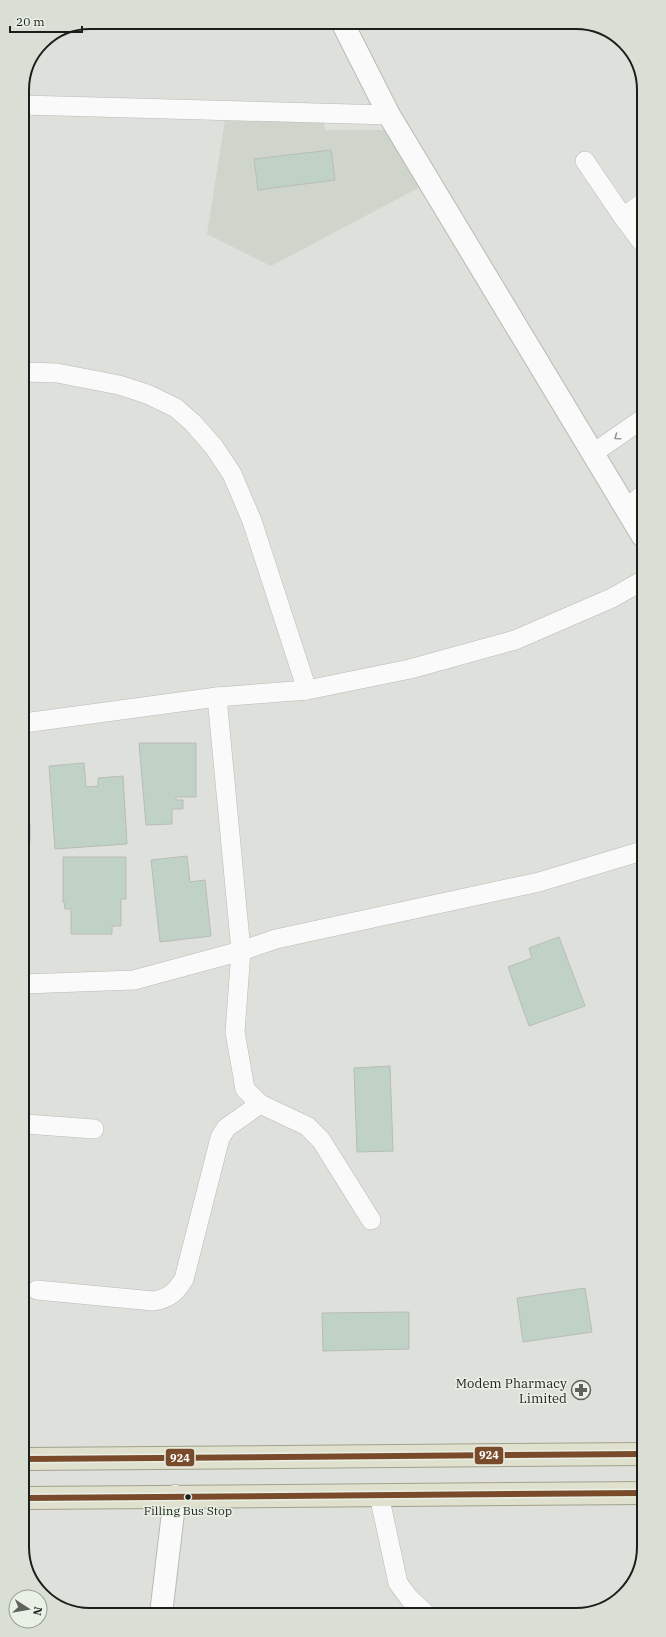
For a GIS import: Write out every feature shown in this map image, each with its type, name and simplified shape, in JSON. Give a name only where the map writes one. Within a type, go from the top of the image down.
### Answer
[{"type":"highway","points":[[29,1459],[637,1454]]},
{"type":"highway","points":[[29,1498],[637,1493]]},
{"type":"street","points":[[346,29],[390,115],[592,454],[634,502],[637,514]]},
{"type":"street","points":[[29,105],[390,115]]},
{"type":"street","points":[[585,161],[637,235]]},
{"type":"street","points":[[623,217],[637,207]]},
{"type":"street","points":[[29,372],[57,373],[118,385],[147,394],[176,408],[193,423],[214,447],[232,474],[252,521],[307,690]]},
{"type":"street","points":[[592,454],[637,423]]},
{"type":"street","points":[[29,722],[217,697],[307,690],[410,669],[515,640],[612,598],[637,584]]},
{"type":"street","points":[[217,697],[241,951],[234,1032],[245,1090],[260,1104],[307,1126],[321,1140],[371,1220]]},
{"type":"street","points":[[29,984],[134,980],[241,951],[276,939],[539,882],[637,853]]},
{"type":"street","points":[[38,1290],[153,1301],[165,1299],[177,1291],[184,1279],[220,1138],[226,1128],[260,1104]]},
{"type":"street","points":[[29,1124],[94,1129]]},
{"type":"street","points":[[379,1494],[398,1583],[409,1598],[420,1608]]},
{"type":"street","points":[[162,1608],[175,1496]]},
{"type":"shaded area","points":[[324,118],[325,130],[394,130],[422,186],[271,266],[207,234],[225,120]]},
{"type":"building","points":[[331,150],[335,180],[258,190],[254,159]]},
{"type":"building","points":[[139,743],[196,743],[196,797],[176,797],[176,800],[183,800],[183,809],[172,809],[172,824],[146,825]]},
{"type":"building","points":[[84,763],[86,787],[98,786],[98,778],[123,776],[127,844],[55,849],[49,766]]},
{"type":"building","points":[[30,824],[30,843],[29,843]]},
{"type":"building","points":[[187,856],[190,882],[205,880],[211,936],[160,942],[151,860]]},
{"type":"building","points":[[63,857],[126,857],[126,899],[121,899],[121,926],[112,926],[112,934],[71,934],[71,909],[65,909],[63,902]]},
{"type":"building","points":[[559,937],[585,1006],[529,1026],[508,967],[532,958],[529,948]]},
{"type":"building","points":[[390,1066],[393,1151],[357,1152],[354,1068]]},
{"type":"building","points":[[585,1288],[592,1332],[523,1342],[517,1298]]},
{"type":"building","points":[[409,1312],[409,1349],[323,1351],[322,1313]]},
{"type":"transit line","name":"924","points":[[29,1459],[637,1454]]},
{"type":"transit line","name":"924","points":[[29,1498],[637,1493]]},
{"type":"place","name":"Modem Pharmacy Limited","points":[[581,1390]]},
{"type":"place","name":"Filling Bus Stop","points":[[188,1497]]}]
